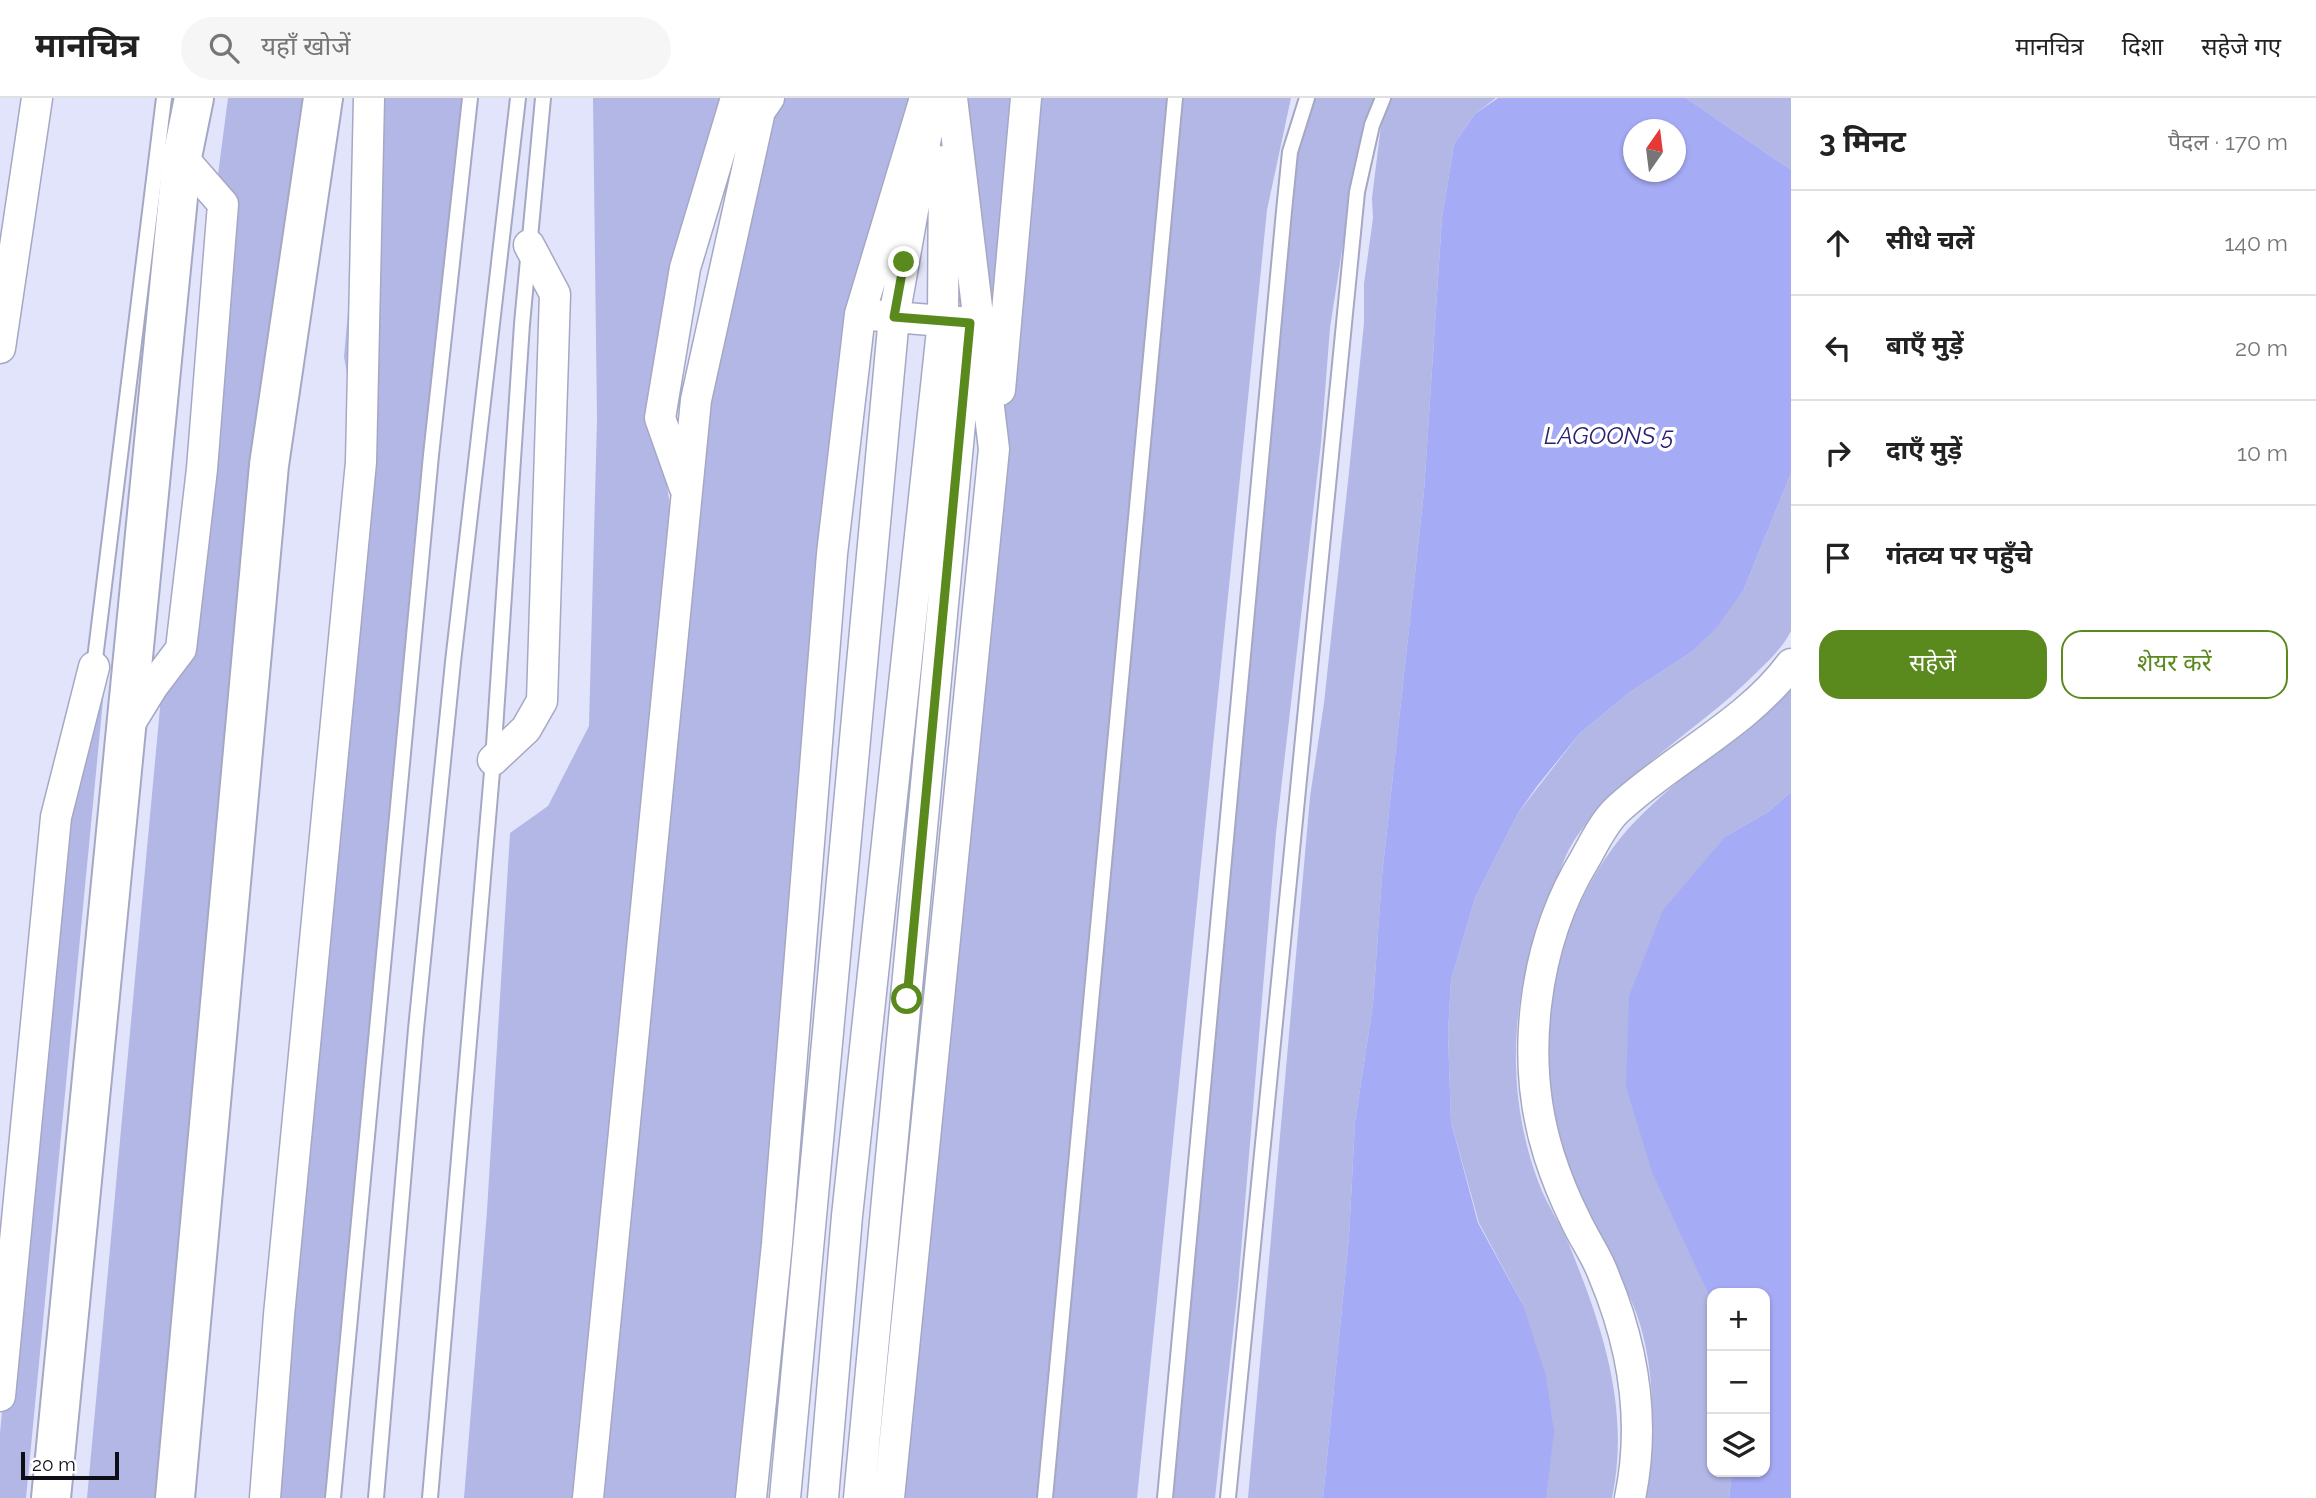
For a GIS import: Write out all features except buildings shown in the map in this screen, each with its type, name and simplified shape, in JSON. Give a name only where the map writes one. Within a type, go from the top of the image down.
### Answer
[{"type":"street","points":[[0,348],[37,98]]},
{"type":"street","points":[[51,1498],[183,157],[194,98]]},
{"type":"street","points":[[175,1498],[269,466],[323,98]]},
{"type":"street","points":[[265,1498],[281,1301],[361,462],[369,98]]},
{"type":"street","points":[[688,497],[660,418],[684,268],[736,98]]},
{"type":"street","points":[[588,1498],[696,400],[760,111],[769,98]]},
{"type":"street","points":[[751,1498],[777,1244],[832,554],[860,314],[925,98]]},
{"type":"street","points":[[785,1498],[894,317],[933,98]]},
{"type":"street","points":[[823,1498],[848,1202],[957,322],[944,98]]},
{"type":"street","points":[[859,1498],[957,322],[951,98]]},
{"type":"street","points":[[951,98],[995,449]]},
{"type":"street","points":[[889,1498],[995,449],[1026,98]]},
{"type":"street","points":[[125,732],[153,686],[181,649],[202,470],[223,204],[183,157]]},
{"type":"street","points":[[492,760],[526,729],[542,701],[555,294],[529,245]]},
{"type":"street","points":[[860,314],[957,322]]},
{"type":"street","points":[[1629,1498],[1634,1476],[1638,1409],[1631,1352],[1604,1274],[1574,1219],[1549,1155],[1536,1098],[1534,1038],[1539,979],[1559,910],[1583,862],[1615,812],[1768,691],[1791,664]]},
{"type":"street","points":[[0,1396],[56,817],[94,667]]},
{"type":"lane","points":[[94,667],[164,98]]},
{"type":"lane","points":[[333,1498],[431,455],[470,98]]},
{"type":"lane","points":[[376,1498],[418,1015],[450,690],[518,98]]},
{"type":"lane","points":[[430,1498],[492,760],[529,245],[543,98]]},
{"type":"lane","points":[[1045,1498],[1175,98]]},
{"type":"lane","points":[[1165,1498],[1284,211],[1290,152],[1307,98]]},
{"type":"lane","points":[[1228,1498],[1357,192],[1372,125],[1383,98]]},
{"type":"shaded area","points":[[228,98],[315,98],[169,1498],[87,1498],[162,686],[190,651],[217,182]]},
{"type":"shaded area","points":[[367,98],[463,98],[413,552],[329,1498],[271,1498],[364,465],[344,357]]},
{"type":"shaded area","points":[[593,98],[726,98],[656,417],[670,505],[575,1498],[464,1498],[487,1211],[510,833],[548,806],[589,726],[597,419]]},
{"type":"shaded area","points":[[772,98],[920,98],[858,302],[747,1498],[598,1498],[702,402]]},
{"type":"shaded area","points":[[957,98],[1020,98],[995,410]]},
{"type":"shaded area","points":[[1034,98],[1291,98],[1267,210],[1137,1498],[900,1498]]},
{"type":"shaded area","points":[[1311,98],[1381,98],[1354,173],[1330,328],[1321,443],[1276,833],[1238,1287],[1215,1498],[1166,1498],[1295,152]]},
{"type":"shaded area","points":[[1392,98],[1496,98],[1475,114],[1454,144],[1442,218],[1424,491],[1382,876],[1373,1004],[1355,1122],[1349,1237],[1323,1498],[1248,1498],[1310,797],[1324,703],[1349,472],[1364,323],[1364,284],[1373,218],[1372,198],[1381,125]]},
{"type":"shaded area","points":[[1686,98],[1791,98],[1791,170]]},
{"type":"shaded area","points":[[1791,473],[1791,631],[1779,649],[1733,695],[1635,775],[1592,817],[1575,839],[1562,864],[1534,940],[1525,974],[1516,1043],[1520,1113],[1538,1181],[1568,1243],[1594,1312],[1611,1372],[1618,1434],[1612,1498],[1546,1498],[1523,1305],[1479,1223],[1451,1122],[1448,1033],[1451,980],[1475,898],[1518,813],[1580,733],[1630,692],[1690,653],[1744,589]]},
{"type":"shaded area","points":[[106,669],[26,1498],[0,1498],[0,1433],[53,890]]},
{"type":"shaded area","points":[[1791,687],[1791,792],[1768,812],[1726,836],[1693,1259],[1707,1291],[1707,1477],[1731,1477],[1729,1498],[1644,1498],[1652,1429],[1648,1360],[1632,1302],[1585,1211],[1560,1141],[1546,1064],[1550,992],[1574,916],[1598,869],[1613,848],[1644,812],[1662,796],[1777,703]]},
{"type":"water","name":"LAGOONS 5","points":[[1498,98],[1686,98],[1791,170],[1791,473],[1744,589],[1717,627],[1690,653],[1630,692],[1580,733],[1518,813],[1475,898],[1451,980],[1448,1033],[1451,1122],[1478,1223],[1523,1305],[1546,1376],[1554,1432],[1546,1498],[1323,1498],[1349,1237],[1355,1122],[1373,1004],[1382,876],[1424,491],[1442,218],[1454,144],[1475,114]]},
{"type":"water","points":[[1791,792],[1791,1498],[1729,1498],[1731,1477],[1770,1477],[1770,1288],[1707,1288],[1707,1291],[1652,1172],[1626,1087],[1629,996],[1663,910],[1726,836],[1768,812]]},
{"type":"route","points":[[904,262],[894,317],[970,323],[907,999]]}]
